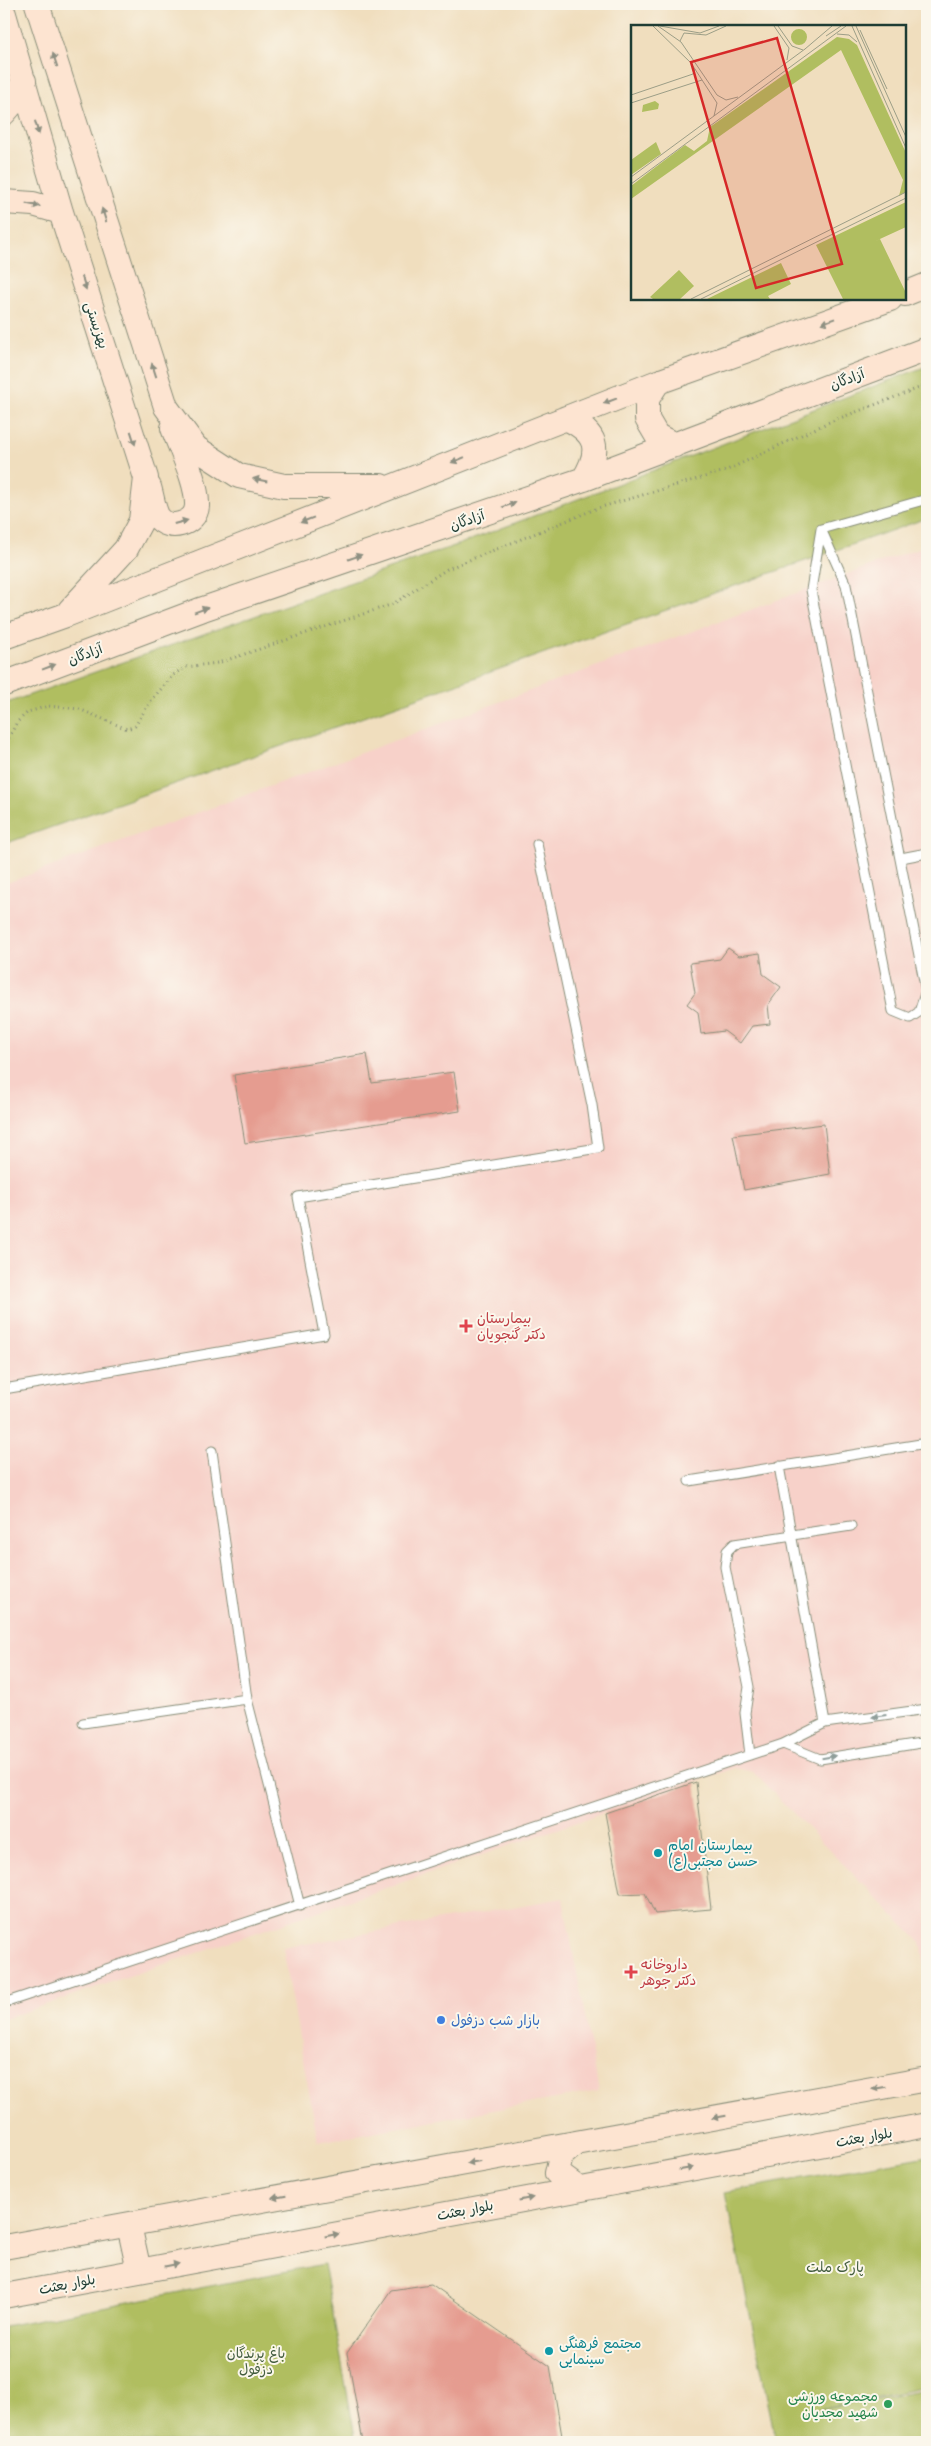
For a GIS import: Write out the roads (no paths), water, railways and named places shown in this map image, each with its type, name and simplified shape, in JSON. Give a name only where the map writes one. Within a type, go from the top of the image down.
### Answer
[{"type":"main road","points":[[37,4],[166,407],[197,497],[196,510],[189,521],[180,525],[169,524],[159,517],[146,478]]},
{"type":"main road","name":"بهزیستی","points":[[4,14],[61,212],[146,478],[142,521],[126,549],[66,615]]},
{"type":"main road","points":[[4,113],[11,106],[24,81]]},
{"type":"main road","points":[[4,202],[33,204],[61,212]]},
{"type":"main road","points":[[4,637],[66,615],[658,382],[887,300]]},
{"type":"main road","name":"آزادگان","points":[[4,684],[203,609],[584,480],[927,349]]},
{"type":"main road","points":[[658,382],[647,399],[647,419],[657,436],[675,445]]},
{"type":"main road","points":[[166,407],[196,448],[239,476],[284,486],[395,485]]},
{"type":"main road","points":[[566,418],[583,427],[594,443],[594,462],[584,480]]},
{"type":"main road","points":[[4,2247],[927,2079]]},
{"type":"main road","name":"بلوار بعثت","points":[[4,2296],[927,2125]]},
{"type":"main road","points":[[576,2143],[561,2156],[557,2173],[578,2189]]},
{"type":"main road","points":[[129,2225],[139,2271]]},
{"type":"lane","points":[[821,529],[927,499]]},
{"type":"lane","points":[[821,529],[846,585],[926,991],[919,1012],[910,1018],[893,1011],[811,590],[821,529]]},
{"type":"lane","points":[[4,1389],[324,1334],[298,1197],[598,1148],[592,1105],[537,844]]},
{"type":"lane","points":[[901,858],[927,853]]},
{"type":"lane","points":[[689,1481],[927,1443]]},
{"type":"lane","points":[[212,1451],[247,1699],[300,1906]]},
{"type":"lane","points":[[779,1466],[825,1723]]},
{"type":"lane","points":[[750,1755],[745,1713],[749,1687],[725,1567],[726,1551],[734,1544],[851,1526]]},
{"type":"lane","points":[[84,1723],[247,1699]]},
{"type":"lane","points":[[4,2004],[783,1744],[825,1723],[927,1709]]},
{"type":"lane","points":[[783,1744],[820,1759],[927,1742]]},
{"type":"place","name":"بیمارستان دکتر گنجویان","points":[[466,1326]]},
{"type":"place","name":"بیمارستان امام حسن مجتبی(ع)","points":[[658,1853]]},
{"type":"place","name":"داروخانه دکتر جوهر","points":[[631,1972]]},
{"type":"place","name":"بازار شب دزفول","points":[[441,2020]]},
{"type":"place","name":"مجتمع فرهنگی سینمایی","points":[[549,2351]]},
{"type":"place","name":"مجموعه ورزشی شهید مجدیان","points":[[888,2404]]},
{"type":"park label","name":"پارک ملت","points":[[835,2267]]},
{"type":"park label","name":"باغ پرندگان دزفول","points":[[256,2362]]}]
